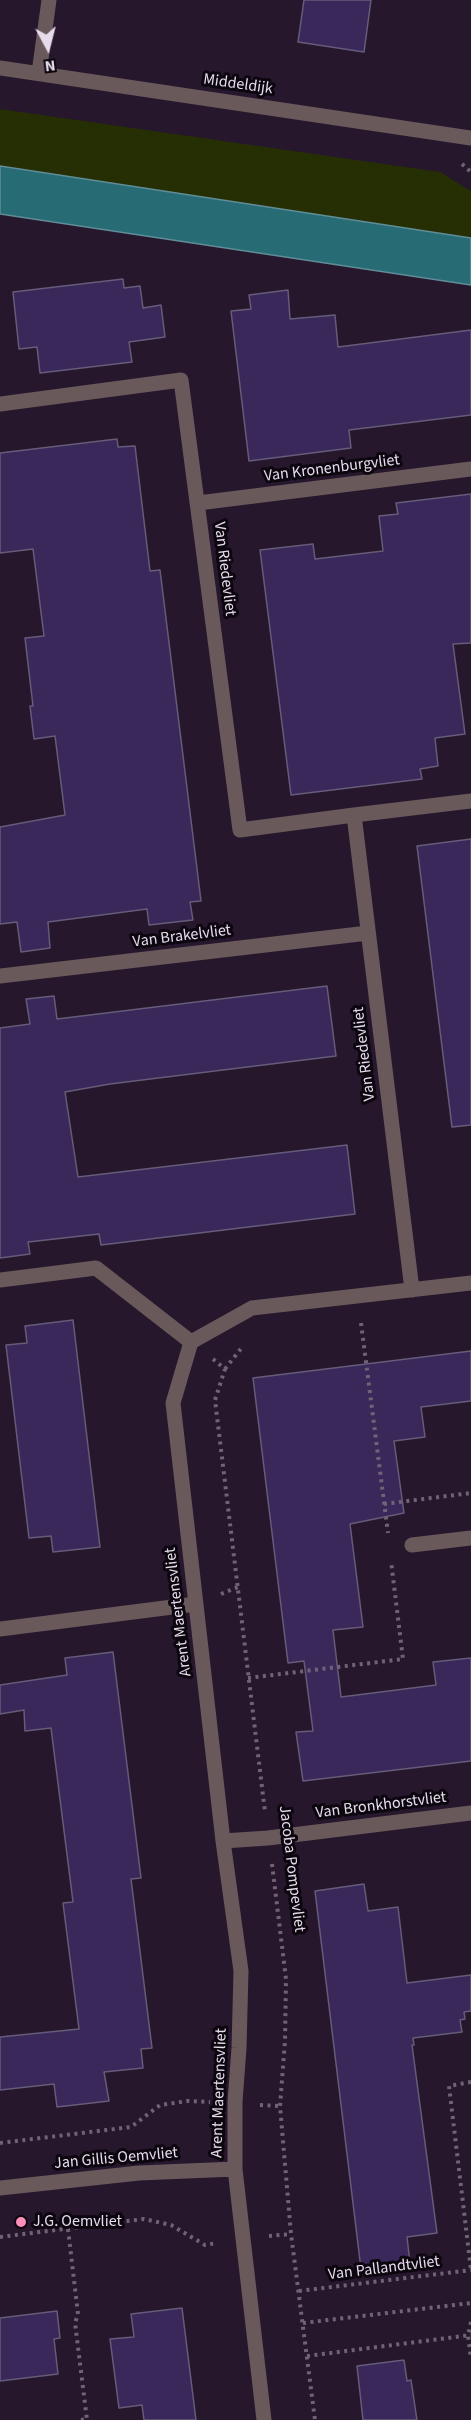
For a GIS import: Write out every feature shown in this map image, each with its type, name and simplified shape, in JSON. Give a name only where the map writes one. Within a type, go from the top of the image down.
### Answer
[{"type":"street","points":[[39,73],[49,0]]},
{"type":"street","name":"Middeldijk","points":[[0,68],[471,138]]},
{"type":"street","name":"Van Riedevliet","points":[[0,404],[181,380],[240,830],[471,801]]},
{"type":"street","name":"Van Kronenburgvliet","points":[[198,503],[471,469]]},
{"type":"street","name":"Van Riedevliet","points":[[354,814],[412,1290]]},
{"type":"street","name":"Van Brakelvliet","points":[[0,976],[368,933]]},
{"type":"street","points":[[0,1280],[96,1268],[191,1342],[252,1308],[471,1283]]},
{"type":"street","name":"Arent Maertensvliet","points":[[191,1342],[173,1403],[195,1604],[241,1971],[235,2102],[235,2169]]},
{"type":"street","points":[[412,1545],[471,1538]]},
{"type":"street","points":[[0,1629],[195,1604]]},
{"type":"street","name":"Van Bronkhorstvliet","points":[[224,1841],[268,1838],[471,1813]]},
{"type":"street","points":[[235,2169],[264,2420]]},
{"type":"street","name":"Jan Gillis Oemvliet","points":[[0,2188],[139,2173],[235,2169]]},
{"type":"path","points":[[357,1296],[388,1538]]},
{"type":"path","name":"Jacoba Pompevliet","points":[[191,1342],[225,1369],[215,1400],[286,1979],[285,2041],[280,2106],[291,2234],[315,2420]]},
{"type":"path","points":[[384,1504],[471,1493]]},
{"type":"path","points":[[248,1678],[403,1659],[391,1560]]},
{"type":"path","points":[[471,2082],[449,2086],[471,2270]]},
{"type":"path","name":"Jan Gillis Oemvliet","points":[[0,2143],[131,2127],[160,2105],[188,2101],[280,2106]]},
{"type":"path","points":[[0,2237],[144,2219],[171,2224],[205,2244],[291,2234]]},
{"type":"path","points":[[68,2229],[78,2314],[75,2323],[87,2419],[81,2420]]},
{"type":"path","name":"Van Pallandtvliet","points":[[299,2291],[471,2270]]},
{"type":"path","points":[[303,2322],[471,2302]]},
{"type":"path","points":[[471,2322],[471,2358]]},
{"type":"path","points":[[307,2356],[470,2336]]},
{"type":"shaded area","points":[[0,109],[440,172],[471,191],[471,238],[0,166]]},
{"type":"shaded area","points":[[0,166],[471,238],[471,285],[0,214]]},
{"type":"building","points":[[304,0],[371,0],[364,52],[298,42]]},
{"type":"building","points":[[123,279],[124,288],[140,286],[143,308],[161,305],[165,337],[129,342],[132,362],[40,373],[37,347],[19,349],[13,292]]},
{"type":"building","points":[[288,290],[290,319],[335,315],[338,347],[471,330],[471,415],[349,430],[351,448],[249,461],[231,311],[251,309],[249,295]]},
{"type":"building","points":[[117,439],[118,447],[135,446],[150,571],[160,570],[201,901],[190,902],[193,920],[149,925],[147,909],[48,922],[50,948],[21,952],[17,922],[0,924],[0,827],[65,815],[55,736],[34,739],[30,706],[33,706],[25,638],[44,636],[33,549],[0,553],[0,453]]},
{"type":"building","points":[[471,494],[471,643],[453,644],[465,734],[435,738],[438,766],[420,769],[422,779],[291,795],[260,550],[313,544],[315,559],[383,551],[379,516],[398,514],[396,503]]},
{"type":"building","points":[[471,839],[471,1125],[452,1127],[417,846]]},
{"type":"building","points":[[327,986],[336,1056],[110,1084],[65,1092],[78,1177],[347,1145],[355,1214],[101,1245],[99,1234],[28,1242],[30,1254],[0,1258],[0,1028],[30,1024],[26,999],[54,996],[57,1019]]},
{"type":"building","points":[[73,1320],[100,1547],[53,1552],[51,1536],[29,1538],[6,1345],[27,1343],[25,1326]]},
{"type":"building","points":[[471,1351],[471,1401],[421,1407],[425,1437],[394,1441],[404,1513],[350,1524],[363,1627],[333,1630],[341,1697],[436,1685],[433,1662],[471,1658],[471,1761],[303,1781],[296,1732],[313,1731],[304,1661],[288,1663],[253,1378]]},
{"type":"building","points":[[113,1652],[141,1878],[131,1879],[152,2048],[141,2049],[143,2068],[104,2072],[109,2101],[57,2107],[54,2084],[0,2090],[0,2037],[79,2029],[63,1903],[73,1902],[51,1728],[25,1731],[24,1710],[0,1714],[0,1685],[67,1675],[65,1658]]},
{"type":"building","points":[[364,1884],[368,1911],[398,1907],[407,1983],[471,1975],[471,2011],[464,2012],[465,2019],[460,2020],[462,2032],[413,2038],[414,2045],[412,2045],[437,2233],[407,2237],[410,2263],[361,2269],[315,1891]]},
{"type":"building","points":[[182,2308],[196,2420],[144,2420],[142,2405],[119,2408],[110,2339],[134,2337],[131,2314]]},
{"type":"building","points":[[57,2311],[60,2338],[54,2339],[58,2374],[0,2381],[0,2318]]},
{"type":"building","points":[[404,2360],[407,2381],[411,2380],[417,2420],[363,2420],[357,2366]]},
{"type":"place","name":"J.G. Oemvliet","points":[[21,2222]]}]
